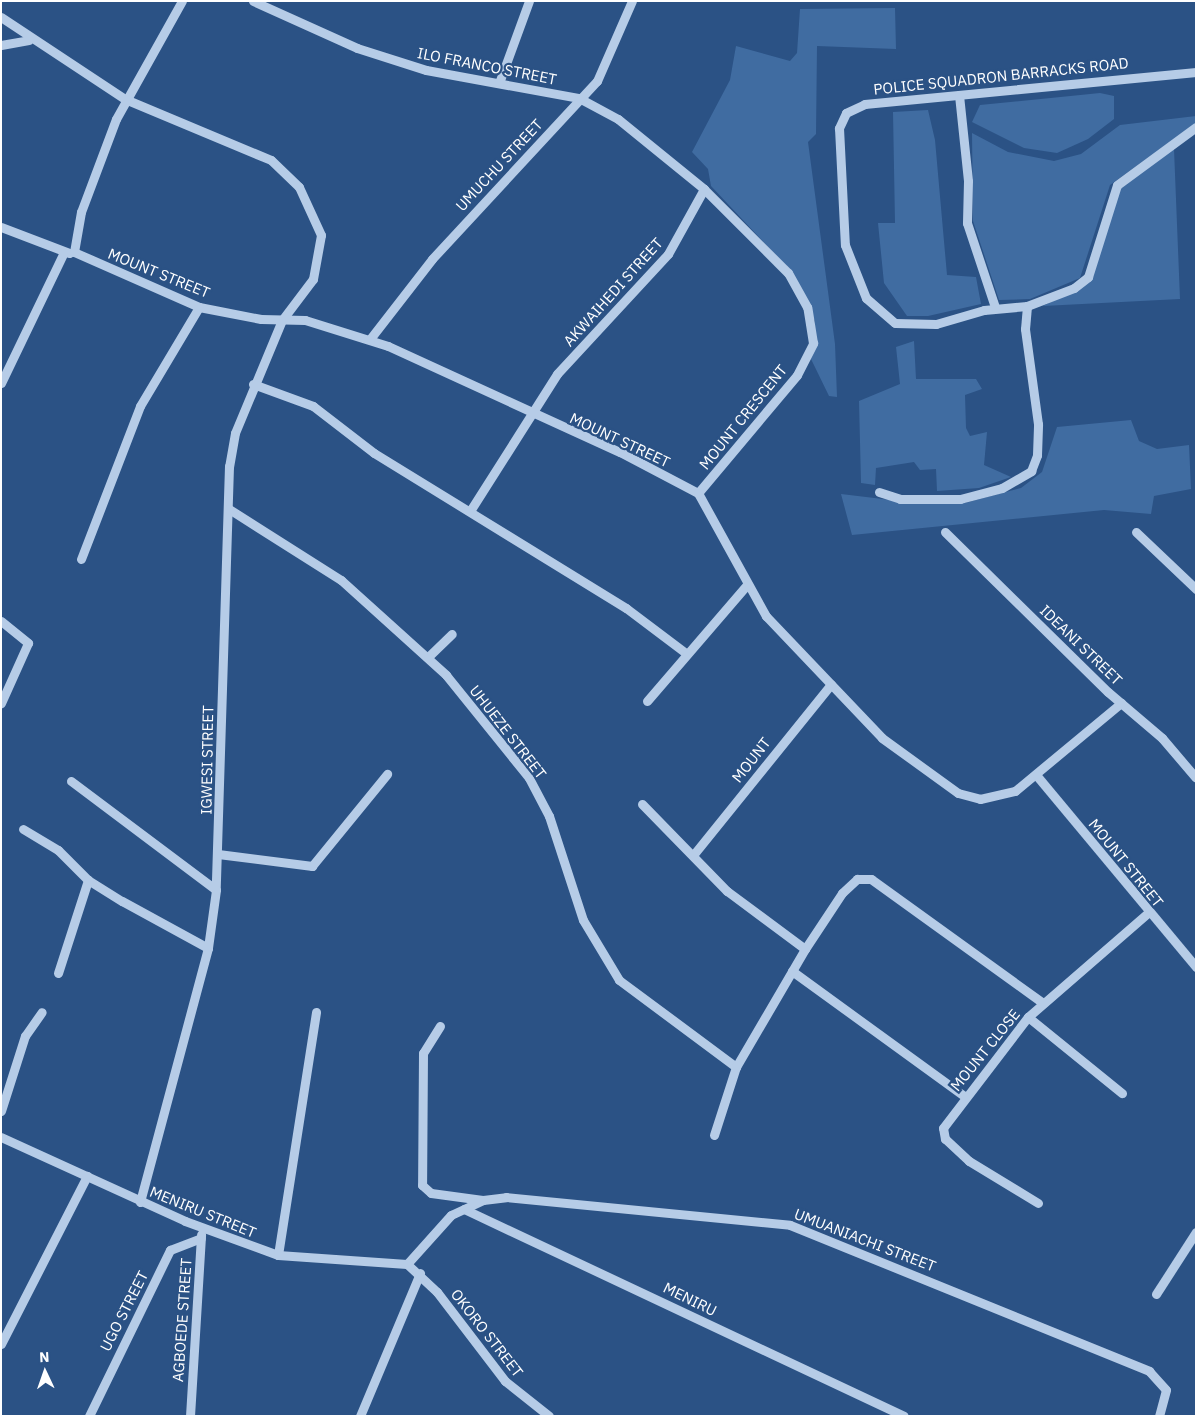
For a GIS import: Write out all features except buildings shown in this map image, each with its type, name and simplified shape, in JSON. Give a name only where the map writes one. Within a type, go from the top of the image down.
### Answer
[{"type":"street","points":[[1,227],[63,254],[74,252],[87,194],[125,99],[182,1]]},
{"type":"street","name":"ILO FRANCO STREET","points":[[253,1],[357,48],[426,70],[579,98]]},
{"type":"street","points":[[498,83],[529,1]]},
{"type":"street","name":"UMUCHU STREET","points":[[370,339],[432,258],[597,80],[632,1]]},
{"type":"street","name":"IGWESI STREET","points":[[1,17],[29,40],[125,99],[271,160],[299,187],[321,235],[322,250],[314,279],[282,320],[253,384],[235,432],[229,509],[216,890],[208,948],[140,1202]]},
{"type":"street","points":[[1,45],[29,40]]},
{"type":"street","name":"POLICE SQUADRON BARRACKS ROAD","points":[[1196,72],[865,104],[846,113],[839,128],[845,245],[866,298],[895,323],[936,324],[995,308],[1027,306],[1074,288],[1088,277],[1117,185],[1196,128]]},
{"type":"street","points":[[959,95],[968,181],[967,222],[995,308]]},
{"type":"street","points":[[579,98],[630,128],[704,189]]},
{"type":"street","name":"AKWAIHEDI STREET","points":[[470,511],[534,414],[557,374],[668,254],[704,189]]},
{"type":"street","name":"MOUNT CRESCENT","points":[[698,493],[797,376],[813,343],[807,307],[788,273],[704,189]]},
{"type":"street","name":"MOUNT STREET","points":[[74,252],[199,307],[282,320],[305,320],[370,339],[534,414],[698,493]]},
{"type":"street","points":[[1,383],[63,254]]},
{"type":"street","points":[[878,492],[900,499],[960,498],[1019,480],[1031,470],[1038,445],[1025,329],[1027,306]]},
{"type":"street","points":[[81,559],[140,406],[199,307]]},
{"type":"street","points":[[253,384],[313,406],[374,453],[626,608],[687,654]]},
{"type":"street","points":[[698,493],[746,586],[782,634],[890,745],[958,793],[980,799],[998,797],[1037,776],[1121,703]]},
{"type":"street","name":"UHUEZE STREET","points":[[229,509],[340,580],[428,657],[529,778],[549,816],[583,920],[619,980],[736,1068]]},
{"type":"street","name":"IDEANI STREET","points":[[945,532],[1121,703],[1162,738],[1196,778]]},
{"type":"street","points":[[1136,532],[1192,577],[1196,589]]},
{"type":"street","points":[[647,701],[746,586]]},
{"type":"street","points":[[1,621],[28,643],[1,703]]},
{"type":"street","points":[[428,657],[452,634]]},
{"type":"street","name":"MOUNT","points":[[694,854],[831,684]]},
{"type":"street","points":[[218,854],[312,866],[387,774]]},
{"type":"street","name":"MOUNT STREET","points":[[1037,776],[1196,967]]},
{"type":"street","points":[[71,781],[216,890]]},
{"type":"street","points":[[642,804],[694,854],[727,892],[805,949]]},
{"type":"street","points":[[23,830],[58,850],[88,880],[208,948]]},
{"type":"street","points":[[714,1135],[736,1068],[805,949],[852,883],[871,879],[1043,1003]]},
{"type":"street","points":[[58,973],[88,880]]},
{"type":"street","name":"MOUNT CLOSE","points":[[1038,1203],[980,1170],[945,1139],[943,1128],[964,1096],[1028,1017],[1149,912]]},
{"type":"street","points":[[792,971],[964,1096]]},
{"type":"street","points":[[1,1111],[25,1036],[42,1012]]},
{"type":"street","points":[[278,1255],[316,1012]]},
{"type":"street","points":[[1028,1017],[1122,1093]]},
{"type":"street","points":[[440,1026],[422,1054],[422,1185],[431,1193],[483,1200]]},
{"type":"street","name":"MENIRU STREET","points":[[1,1137],[140,1202],[278,1255],[407,1264]]},
{"type":"street","points":[[1,1344],[86,1176]]},
{"type":"street","name":"UMUANIACHI STREET","points":[[407,1264],[434,1230],[464,1209],[483,1200],[542,1199],[790,1225],[1149,1371],[1166,1390],[1159,1416]]},
{"type":"street","name":"MENIRU","points":[[464,1209],[904,1416]]},
{"type":"street","name":"AGBOEDE STREET","points":[[190,1416],[203,1227]]},
{"type":"street","points":[[1156,1294],[1196,1232]]},
{"type":"street","name":"UGO STREET","points":[[89,1416],[170,1250],[201,1238]]},
{"type":"street","name":"OKORO STREET","points":[[407,1264],[420,1273],[505,1382],[549,1416]]},
{"type":"street","points":[[360,1416],[420,1273]]},
{"type":"shaded area","points":[[895,8],[896,49],[817,46],[816,134],[808,142],[835,344],[837,397],[829,396],[811,359],[815,321],[800,290],[785,265],[711,186],[708,169],[692,152],[730,80],[736,46],[790,61],[797,53],[800,9]]},
{"type":"shaded area","points":[[1100,93],[1114,96],[1114,119],[1088,139],[1057,153],[1024,148],[972,122],[980,105]]},
{"type":"shaded area","points":[[928,110],[935,140],[947,275],[976,277],[981,304],[928,316],[907,316],[884,283],[878,223],[895,223],[893,112]]},
{"type":"shaded area","points":[[1196,116],[1196,123],[1110,185],[1080,278],[1030,299],[999,300],[973,221],[972,133],[1008,152],[1054,161],[1081,154],[1120,125]]},
{"type":"shaded area","points":[[1174,149],[1180,299],[1043,306],[1089,282],[1116,198],[1127,176]]},
{"type":"shaded area","points":[[914,341],[916,379],[976,379],[982,389],[965,395],[966,428],[970,436],[987,432],[984,465],[1011,477],[979,488],[937,491],[936,469],[920,470],[914,462],[876,468],[875,485],[861,483],[859,401],[900,384],[896,347]]},
{"type":"shaded area","points":[[1131,420],[1139,441],[1157,449],[1189,445],[1191,489],[1154,496],[1151,514],[1104,510],[852,535],[841,494],[916,503],[965,503],[1021,488],[1042,472],[1057,427]]}]
